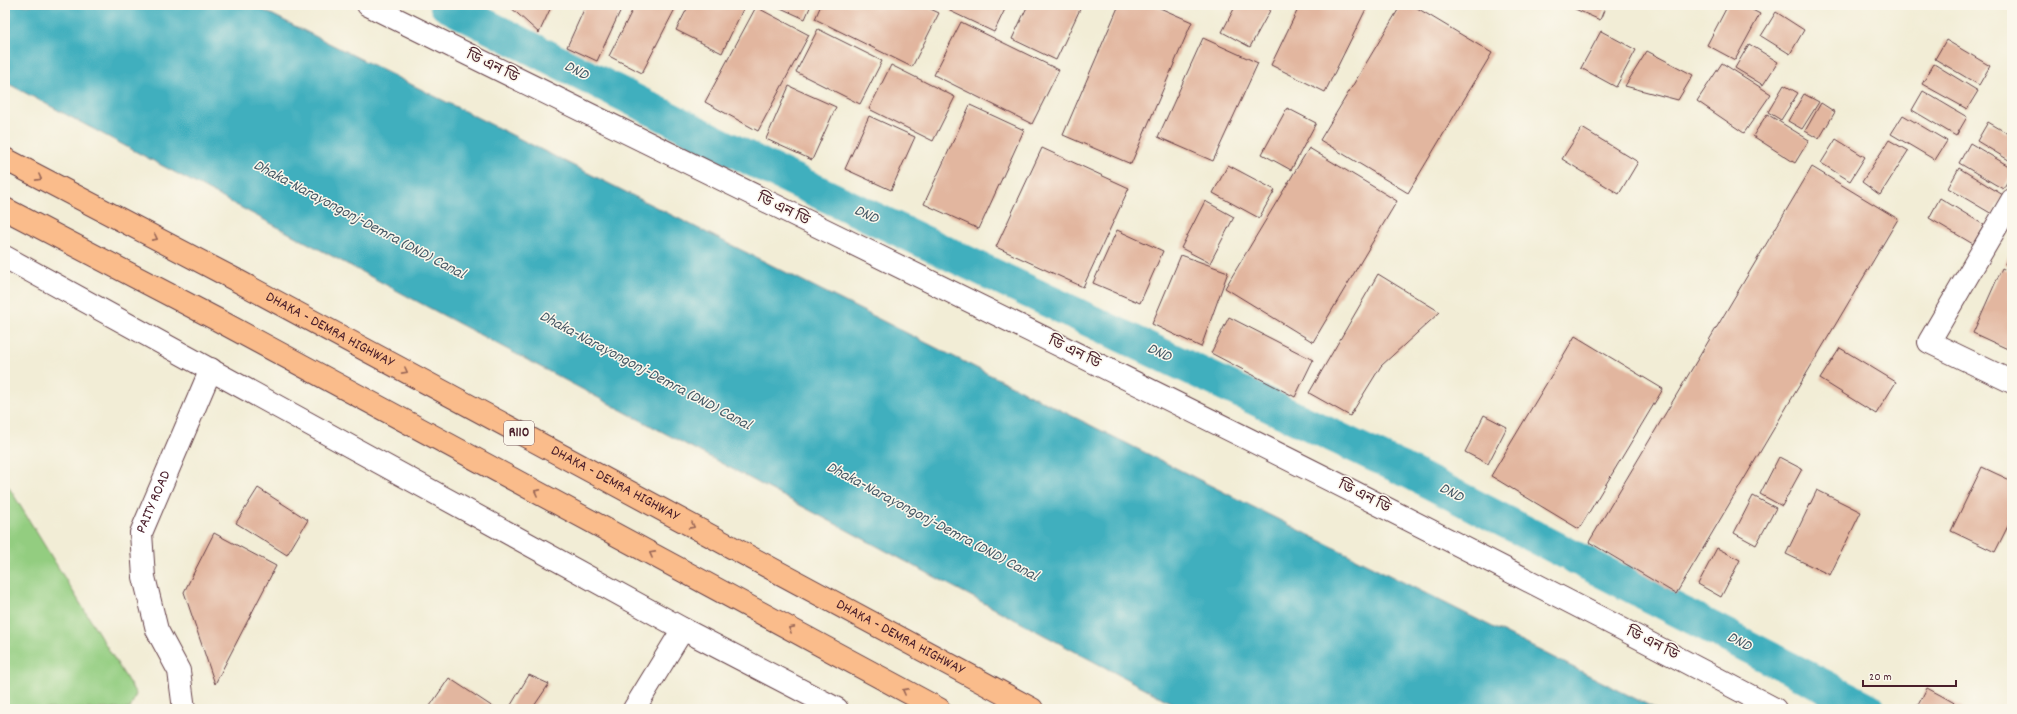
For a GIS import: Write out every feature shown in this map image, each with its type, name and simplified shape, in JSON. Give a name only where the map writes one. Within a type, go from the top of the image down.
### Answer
[{"type":"main road","name":"DHAKA - DEMRA HIGHWAY","points":[[5,159],[236,280],[1032,709]]},
{"type":"main road","points":[[5,209],[216,319],[940,709]]},
{"type":"street","name":"ডি এন ডি","points":[[368,5],[1318,474],[1465,548],[1775,709]]},
{"type":"street","points":[[2012,200],[1929,342],[2012,382]]},
{"type":"street","points":[[5,257],[211,368],[683,629],[836,709]]},
{"type":"street","name":"PAITY ROAD","points":[[184,709],[179,671],[157,630],[144,577],[141,533],[211,368]]},
{"type":"street","points":[[634,709],[683,629]]},
{"type":"green space","points":[[5,481],[136,694],[130,709],[5,709]]},
{"type":"water","name":"Dhaka-Narayongonj-Demra (DND) Canal","points":[[5,5],[253,5],[1656,709],[1183,709],[5,82]]},
{"type":"building","points":[[508,5],[552,5],[539,33]]},
{"type":"building","points":[[586,5],[623,5],[597,61],[567,47]]},
{"type":"building","points":[[635,5],[677,5],[642,73],[609,56]]},
{"type":"building","points":[[689,5],[745,5],[722,53],[676,30]]},
{"type":"building","points":[[774,5],[811,5],[805,19]]},
{"type":"building","points":[[821,5],[922,5],[939,13],[912,67],[815,19]]},
{"type":"building","points":[[953,5],[1007,5],[994,32],[950,11]]},
{"type":"building","points":[[1028,5],[1082,5],[1056,60],[1012,39]]},
{"type":"building","points":[[1119,5],[1153,5],[1192,22],[1131,164],[1063,135]]},
{"type":"building","points":[[1236,5],[1273,5],[1250,47],[1222,32]]},
{"type":"building","points":[[1300,5],[1368,5],[1325,92],[1271,65]]},
{"type":"building","points":[[1401,5],[1412,5],[1492,53],[1408,193],[1320,140]]},
{"type":"building","points":[[1566,5],[1606,5],[1600,20]]},
{"type":"building","points":[[1728,5],[1743,5],[1760,14],[1735,60],[1707,45]]},
{"type":"building","points":[[756,7],[809,35],[758,131],[705,102]]},
{"type":"building","points":[[1776,12],[1804,30],[1790,54],[1761,36]]},
{"type":"building","points":[[961,22],[1059,70],[1032,124],[934,75]]},
{"type":"building","points":[[818,29],[882,61],[860,104],[796,72]]},
{"type":"building","points":[[1601,31],[1636,50],[1616,87],[1581,68]]},
{"type":"building","points":[[1203,38],[1258,63],[1213,161],[1158,137]]},
{"type":"building","points":[[1946,40],[1990,66],[1979,85],[1935,59]]},
{"type":"building","points":[[1749,44],[1778,62],[1763,85],[1735,68]]},
{"type":"building","points":[[1647,51],[1693,75],[1678,100],[1625,86]]},
{"type":"building","points":[[1722,63],[1771,94],[1744,133],[1697,101]]},
{"type":"building","points":[[1934,64],[1978,91],[1967,109],[1922,84]]},
{"type":"building","points":[[891,65],[955,97],[933,141],[869,109]]},
{"type":"building","points":[[1784,85],[1798,93],[1781,120],[1768,112]]},
{"type":"building","points":[[789,86],[836,107],[812,160],[766,139]]},
{"type":"building","points":[[1923,91],[1967,117],[1956,136],[1912,110]]},
{"type":"building","points":[[1804,94],[1819,102],[1802,129],[1788,121]]},
{"type":"building","points":[[1821,103],[1835,112],[1819,139],[1805,131]]},
{"type":"building","points":[[970,105],[1024,130],[979,229],[924,204]]},
{"type":"building","points":[[1287,108],[1316,123],[1291,170],[1262,154]]},
{"type":"building","points":[[1767,114],[1809,140],[1795,163],[1753,136]]},
{"type":"building","points":[[1903,115],[1947,141],[1935,160],[1891,134]]},
{"type":"building","points":[[869,116],[915,137],[891,190],[845,169]]},
{"type":"building","points":[[1988,122],[2012,136],[2012,162],[1977,141]]},
{"type":"building","points":[[1582,128],[1638,162],[1619,194],[1562,159]]},
{"type":"building","points":[[1836,139],[1865,157],[1850,181],[1821,163]]},
{"type":"building","points":[[1889,140],[1908,151],[1880,195],[1862,182]]},
{"type":"building","points":[[1970,143],[2012,168],[2012,174],[2003,189],[1959,163]]},
{"type":"building","points":[[1042,148],[1129,188],[1083,287],[996,247]]},
{"type":"building","points":[[1309,148],[1397,201],[1313,342],[1225,288]]},
{"type":"building","points":[[1228,165],[1275,190],[1259,218],[1213,193]]},
{"type":"building","points":[[1812,167],[1898,219],[1676,594],[1589,542]]},
{"type":"building","points":[[1959,168],[2003,195],[1992,214],[1948,188]]},
{"type":"building","points":[[1940,198],[1984,225],[1973,244],[1929,218]]},
{"type":"building","points":[[1205,201],[1234,217],[1210,263],[1181,248]]},
{"type":"building","points":[[1117,230],[1163,251],[1140,303],[1093,283]]},
{"type":"building","points":[[2012,248],[2012,267],[2005,264]]},
{"type":"building","points":[[1181,255],[1228,272],[1201,347],[1152,324]]},
{"type":"building","points":[[2002,268],[2012,273],[2012,351],[1973,333]]},
{"type":"building","points":[[1378,274],[1440,312],[1381,366],[1350,416],[1309,393]]},
{"type":"building","points":[[1229,317],[1313,360],[1295,397],[1211,353]]},
{"type":"building","points":[[1575,336],[1663,389],[1579,529],[1491,476]]},
{"type":"building","points":[[1840,348],[1896,382],[1876,414],[1820,379]]},
{"type":"building","points":[[1484,415],[1507,427],[1488,464],[1465,452]]},
{"type":"building","points":[[1779,457],[1802,469],[1782,506],[1760,494]]},
{"type":"building","points":[[1982,467],[2012,481],[2012,518],[1995,552],[1951,531]]},
{"type":"building","points":[[258,488],[308,520],[287,555],[236,523]]},
{"type":"building","points":[[1817,490],[1861,512],[1830,575],[1786,554]]},
{"type":"building","points":[[1753,496],[1776,508],[1756,545],[1734,533]]},
{"type":"building","points":[[214,533],[276,566],[215,684],[184,592]]},
{"type":"building","points":[[1717,548],[1740,560],[1721,597],[1698,584]]},
{"type":"building","points":[[529,675],[549,684],[532,709],[517,709],[511,705]]},
{"type":"building","points":[[449,678],[496,709],[428,709]]},
{"type":"building","points":[[1927,688],[1942,696],[1965,709],[1916,709]]},
{"type":"waterway","name":"DND","points":[[446,5],[766,167],[1409,472],[1869,709]]}]
